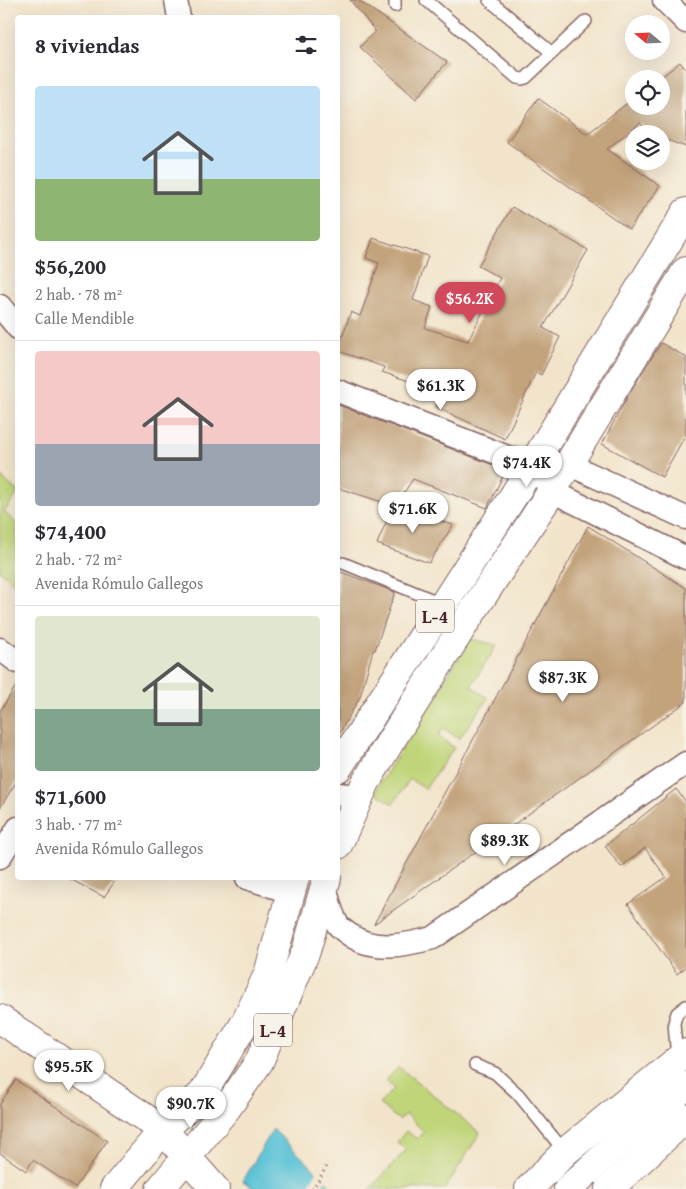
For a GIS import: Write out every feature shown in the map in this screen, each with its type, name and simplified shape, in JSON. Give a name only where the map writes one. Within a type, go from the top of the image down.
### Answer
[{"type":"main road","name":"L-4","points":[[340,765],[533,464],[686,212]]},
{"type":"main road","name":"L-4","points":[[340,835],[348,795],[390,742],[552,491],[686,271]]},
{"type":"main road","name":"L-4","points":[[168,1186],[259,1062],[302,973],[326,881]]},
{"type":"main road","name":"L-4","points":[[114,1189],[163,1130],[203,1093],[246,1021],[268,974],[292,885]]},
{"type":"main road","points":[[0,1019],[163,1130],[215,1189]]},
{"type":"main road","points":[[529,1189],[565,1152],[682,1056]]},
{"type":"main road","points":[[568,1189],[626,1136],[686,1086]]},
{"type":"main road","points":[[609,1189],[686,1118]]},
{"type":"main road","points":[[163,1130],[168,1186]]},
{"type":"street","points":[[176,0],[178,15]]},
{"type":"street","points":[[664,0],[686,22]]},
{"type":"street","points":[[0,306],[15,324]]},
{"type":"street","points":[[340,392],[510,458],[533,464],[568,464],[686,518]]},
{"type":"street","points":[[533,464],[552,491],[686,558]]},
{"type":"street","points":[[0,649],[15,660]]},
{"type":"street","points":[[326,881],[330,906],[339,927],[355,938],[370,944],[386,946],[433,938],[686,763]]},
{"type":"street","points":[[0,856],[15,833]]},
{"type":"street","points":[[260,880],[292,885]]},
{"type":"lane","points":[[426,0],[518,78],[522,79],[526,78],[586,21]]},
{"type":"lane","points":[[489,0],[552,53]]},
{"type":"lane","points":[[343,563],[443,604]]},
{"type":"lane","points":[[682,1056],[674,1023],[677,1013],[686,1006]]},
{"type":"lane","points":[[475,1065],[495,1073],[518,1094],[565,1152]]},
{"type":"lane","points":[[489,1080],[518,1094]]},
{"type":"path","points":[[313,1189],[327,1166]]},
{"type":"green space","points":[[0,476],[15,489],[15,498],[4,512],[15,522],[15,584],[0,571]]},
{"type":"green space","points":[[470,639],[497,645],[471,686],[488,698],[459,739],[443,728],[438,736],[454,748],[425,789],[410,779],[393,804],[375,792]]},
{"type":"green space","points":[[399,1067],[480,1133],[445,1189],[370,1189],[406,1150],[397,1142],[406,1131],[417,1139],[424,1132],[406,1114],[399,1120],[379,1104],[394,1089],[385,1080]]},
{"type":"water","points":[[273,1129],[334,1189],[255,1189],[243,1181]]},
{"type":"pier","points":[[318,1170],[327,1178],[320,1189],[306,1189]]},
{"type":"building","points":[[350,0],[358,0],[447,62],[416,99],[360,47],[375,31]]},
{"type":"building","points":[[680,62],[686,70],[686,147],[670,141],[670,125],[642,125],[640,123],[637,125],[625,125],[625,135],[607,149],[625,162],[625,170],[637,170],[660,186],[629,229],[507,142],[538,98],[587,134],[625,105],[625,115],[670,115],[670,70]]},
{"type":"building","points":[[512,207],[588,250],[543,328],[560,337],[541,375],[536,372],[505,439],[436,407],[441,398],[413,390],[415,383],[382,372],[384,367],[340,352],[340,342],[351,312],[360,316],[379,263],[366,258],[373,238],[428,256],[413,300],[432,307],[425,328],[468,341],[500,278],[478,266]]},
{"type":"building","points":[[661,343],[686,357],[686,434],[662,477],[602,444],[630,392]]},
{"type":"building","points":[[340,406],[506,470],[487,508],[413,479],[395,506],[340,489]]},
{"type":"building","points":[[393,506],[453,525],[429,563],[377,544]]},
{"type":"building","points":[[588,526],[686,588],[686,702],[374,924]]},
{"type":"building","points":[[340,572],[395,592],[375,650],[373,650],[360,697],[340,732]]},
{"type":"building","points":[[15,688],[15,784],[0,808],[0,711]]},
{"type":"building","points":[[676,789],[686,802],[686,967],[677,974],[628,904],[666,877],[645,848],[621,867],[605,846]]},
{"type":"building","points":[[72,880],[116,880],[104,897]]},
{"type":"building","points":[[16,1080],[107,1141],[75,1188],[33,1160],[26,1171],[0,1153],[0,1104]]}]
